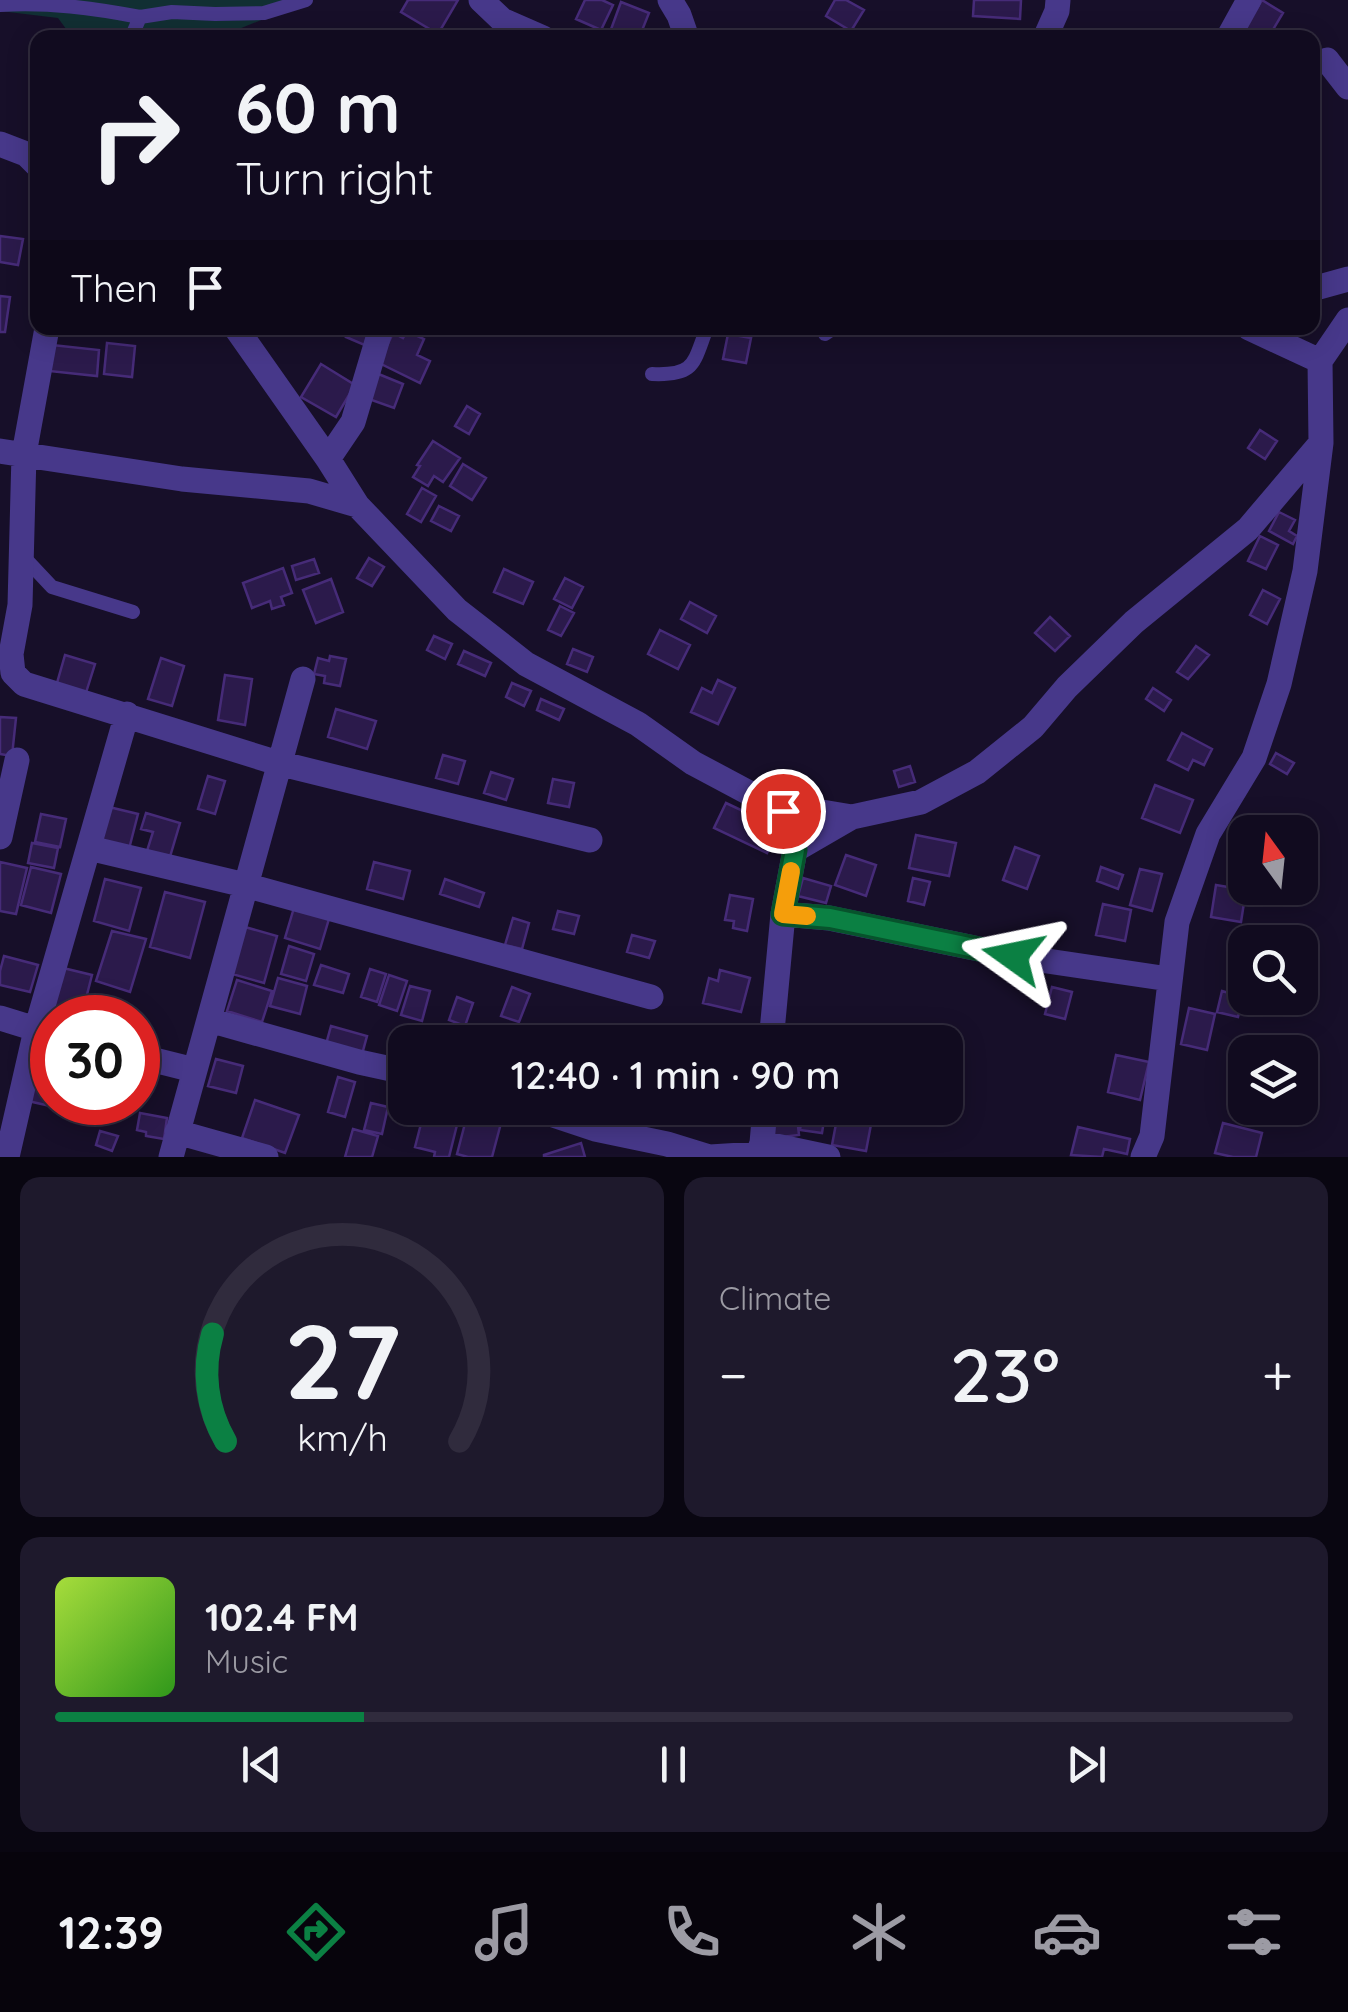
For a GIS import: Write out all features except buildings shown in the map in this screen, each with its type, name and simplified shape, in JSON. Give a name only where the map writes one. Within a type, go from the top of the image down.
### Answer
[{"type":"street","points":[[481,0],[502,20],[525,30]]},
{"type":"street","points":[[670,0],[684,30]]},
{"type":"street","points":[[1048,30],[1058,0]]},
{"type":"street","points":[[1232,30],[1249,0]]},
{"type":"street","points":[[1327,60],[1348,87]]},
{"type":"street","points":[[0,144],[30,158]]},
{"type":"street","points":[[1320,287],[1348,279]]},
{"type":"street","points":[[1142,1157],[1152,1136],[1177,922],[1208,834],[1254,758],[1278,684],[1306,571],[1321,443],[1320,361],[1348,320]]},
{"type":"street","points":[[45,335],[12,452],[21,554],[20,605],[11,654],[13,673],[24,684],[278,763],[590,840]]},
{"type":"street","points":[[241,335],[357,505],[457,610],[526,664],[638,724],[693,764],[783,811],[852,817]]},
{"type":"street","points":[[328,459],[353,422],[379,335]]},
{"type":"street","points":[[1264,335],[1320,361]]},
{"type":"street","points":[[795,850],[852,817],[921,802],[977,772],[1034,726],[1067,687],[1134,622],[1248,529],[1321,443]]},
{"type":"street","points":[[12,452],[182,479],[309,490],[357,505]]},
{"type":"street","points":[[266,1157],[174,1145],[302,679]]},
{"type":"street","points":[[53,995],[127,714]]},
{"type":"street","points":[[0,837],[18,760]]},
{"type":"street","points":[[773,1025],[783,914],[795,850],[783,811]]},
{"type":"street","points":[[89,848],[246,886],[652,997]]},
{"type":"street","points":[[783,914],[830,918],[1013,956],[1169,980]]},
{"type":"street","points":[[0,1018],[30,1028]]},
{"type":"street","points":[[209,1020],[388,1068]]},
{"type":"street","points":[[160,1062],[194,1070]]},
{"type":"street","points":[[7,1157],[30,1079]]},
{"type":"street","points":[[582,1125],[709,1157],[760,1151],[828,1157]]},
{"type":"street","points":[[760,1151],[763,1125]]},
{"type":"lane","points":[[0,5],[88,7],[140,17],[172,12],[264,13],[306,0]]},
{"type":"lane","points":[[134,30],[140,17]]},
{"type":"lane","points":[[652,374],[675,375],[695,362],[705,335]]},
{"type":"lane","points":[[21,554],[52,587],[133,612]]},
{"type":"green space","points":[[0,0],[310,0],[237,30],[67,30],[58,18],[0,11]]},
{"type":"slow traffic","points":[[791,871],[783,914],[807,916]]},
{"type":"route","points":[[783,811],[795,850],[783,914],[830,918],[1013,956]]}]
